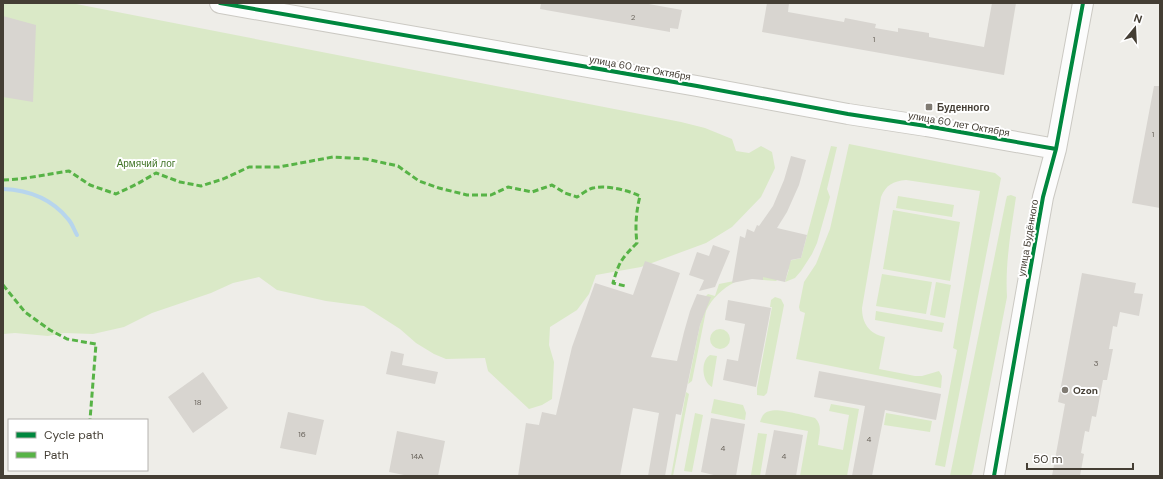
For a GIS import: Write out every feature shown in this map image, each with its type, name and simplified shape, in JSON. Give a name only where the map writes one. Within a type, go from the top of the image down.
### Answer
[{"type":"street","name":"улица 60 лет Октября","points":[[220,3],[848,114],[1056,149]]},
{"type":"street","name":"улица Будённого","points":[[994,476],[1043,197],[1056,149],[1083,3]]},
{"type":"green space","name":"Армячий лог","points":[[3,3],[71,3],[681,122],[705,128],[732,139],[736,151],[749,153],[761,146],[772,152],[775,168],[761,197],[732,227],[706,243],[641,267],[596,275],[589,294],[577,310],[550,327],[549,345],[554,362],[552,399],[542,405],[529,409],[488,371],[485,358],[446,359],[434,354],[416,343],[400,329],[364,306],[326,301],[277,290],[259,277],[233,283],[211,293],[152,313],[124,327],[93,334],[64,333],[48,336],[15,333],[3,334]]},
{"type":"green space","points":[[849,144],[995,173],[1001,178],[945,467],[935,465],[957,350],[953,348],[980,191],[906,180],[897,181],[890,184],[885,189],[881,197],[862,308],[863,318],[868,327],[879,336],[885,337],[879,369],[915,376],[922,376],[939,371],[942,376],[941,388],[796,359],[805,313],[800,311],[799,307],[804,282],[816,264],[830,229]]},
{"type":"green space","points":[[831,146],[837,147],[827,189],[830,197],[817,243],[812,254],[795,278],[785,282],[789,269],[776,281],[763,280],[763,267],[801,258]]},
{"type":"green space","points":[[1011,195],[1016,197],[1010,235],[1007,297],[973,471],[971,476],[950,476],[1006,200],[1007,196]]},
{"type":"green space","points":[[898,196],[954,205],[952,217],[896,208]]},
{"type":"green space","points":[[893,210],[960,222],[950,281],[883,269]]},
{"type":"green space","points":[[882,274],[932,282],[926,314],[876,306]]},
{"type":"green space","points":[[735,282],[722,290],[708,306],[692,381],[688,384],[700,325],[705,311],[706,296],[708,294],[715,296],[719,284]]},
{"type":"green space","points":[[936,282],[951,285],[945,318],[930,315]]},
{"type":"green space","points":[[775,297],[781,299],[784,305],[767,393],[764,396],[757,395],[772,307],[770,307],[771,300]]},
{"type":"green space","points":[[876,311],[944,323],[942,332],[875,320]]},
{"type":"green space","points":[[720,329],[727,332],[730,339],[727,346],[720,349],[713,346],[710,339],[713,332]]},
{"type":"green space","points":[[710,355],[717,356],[712,387],[706,381],[704,376],[705,362]]},
{"type":"green space","points":[[686,392],[689,394],[673,476],[671,476]]},
{"type":"green space","points":[[714,399],[743,405],[746,413],[745,420],[711,413]]},
{"type":"green space","points":[[831,404],[859,409],[847,476],[800,476],[808,431],[760,422],[766,412],[774,410],[815,418],[820,427],[818,445],[843,450],[849,415],[829,411]]},
{"type":"green space","points":[[695,413],[703,415],[692,472],[684,471]]},
{"type":"green space","points":[[886,413],[932,421],[930,432],[884,425]]},
{"type":"green space","points":[[758,433],[767,434],[760,476],[751,475]]},
{"type":"building","points":[[541,3],[643,3],[682,10],[678,29],[670,28],[670,32],[540,9]]},
{"type":"building","points":[[767,3],[789,3],[788,12],[844,22],[845,18],[876,24],[875,28],[898,32],[898,28],[929,33],[929,37],[984,47],[992,3],[1016,3],[1004,75],[762,32]]},
{"type":"building","points":[[3,16],[36,25],[33,102],[3,97]]},
{"type":"building","points":[[1154,86],[1160,86],[1160,208],[1132,203]]},
{"type":"building","points":[[791,156],[806,160],[799,185],[787,212],[777,228],[807,235],[801,258],[791,260],[785,282],[763,277],[763,280],[752,279],[732,283],[740,236],[745,238],[747,229],[754,232],[757,225],[759,226],[773,206],[784,180]]},
{"type":"building","points":[[713,245],[730,251],[715,287],[699,291],[704,280],[689,275],[697,252],[709,256]]},
{"type":"building","points":[[645,261],[680,273],[651,357],[677,361],[690,311],[697,294],[711,297],[700,325],[681,415],[676,414],[665,476],[648,476],[659,413],[633,408],[620,476],[518,476],[526,423],[539,425],[542,412],[556,415],[572,347],[595,283],[633,295]]},
{"type":"building","points":[[1082,273],[1136,283],[1134,293],[1143,294],[1139,316],[1120,312],[1117,327],[1113,326],[1109,349],[1113,349],[1107,380],[1103,380],[1096,417],[1092,416],[1089,432],[1085,431],[1081,453],[1084,454],[1080,476],[1052,476],[1065,404],[1058,402]]},
{"type":"building","points":[[728,300],[771,308],[756,387],[723,380],[727,359],[738,361],[745,324],[725,320]]},
{"type":"building","points":[[391,351],[404,354],[402,365],[438,372],[435,384],[386,374]]},
{"type":"building","points":[[819,371],[941,394],[936,420],[885,410],[872,476],[852,476],[865,406],[814,397]]},
{"type":"building","points":[[203,372],[228,408],[193,433],[168,397]]},
{"type":"building","points":[[288,412],[324,420],[316,455],[280,448]]},
{"type":"building","points":[[711,418],[745,424],[736,476],[718,476],[701,472]]},
{"type":"building","points":[[774,430],[803,435],[796,476],[765,476]]},
{"type":"building","points":[[397,431],[445,441],[438,476],[409,476],[389,472]]},
{"type":"waterway","points":[[3,189],[22,191],[39,196],[54,206],[68,219],[77,235]]},
{"type":"marked path","points":[[3,180],[20,179],[69,171],[90,185],[116,194],[156,173],[180,182],[201,186],[223,179],[249,167],[279,167],[333,157],[366,159],[398,166],[419,181],[467,195],[491,195],[508,187],[532,192],[552,185],[565,193],[577,197],[593,188],[605,187],[617,189],[640,196],[636,220],[637,243],[621,261],[613,283],[625,286]]},
{"type":"marked path","points":[[3,285],[25,312],[50,330],[67,339],[96,344],[90,419]]},
{"type":"cycle path","points":[[220,3],[697,86],[848,114],[1056,149]]},
{"type":"cycle path","points":[[994,476],[1043,197],[1056,149],[1083,3]]},
{"type":"place","name":"Буденного","points":[[929,107]]},
{"type":"place","name":"Ozon","points":[[1065,390]]}]
